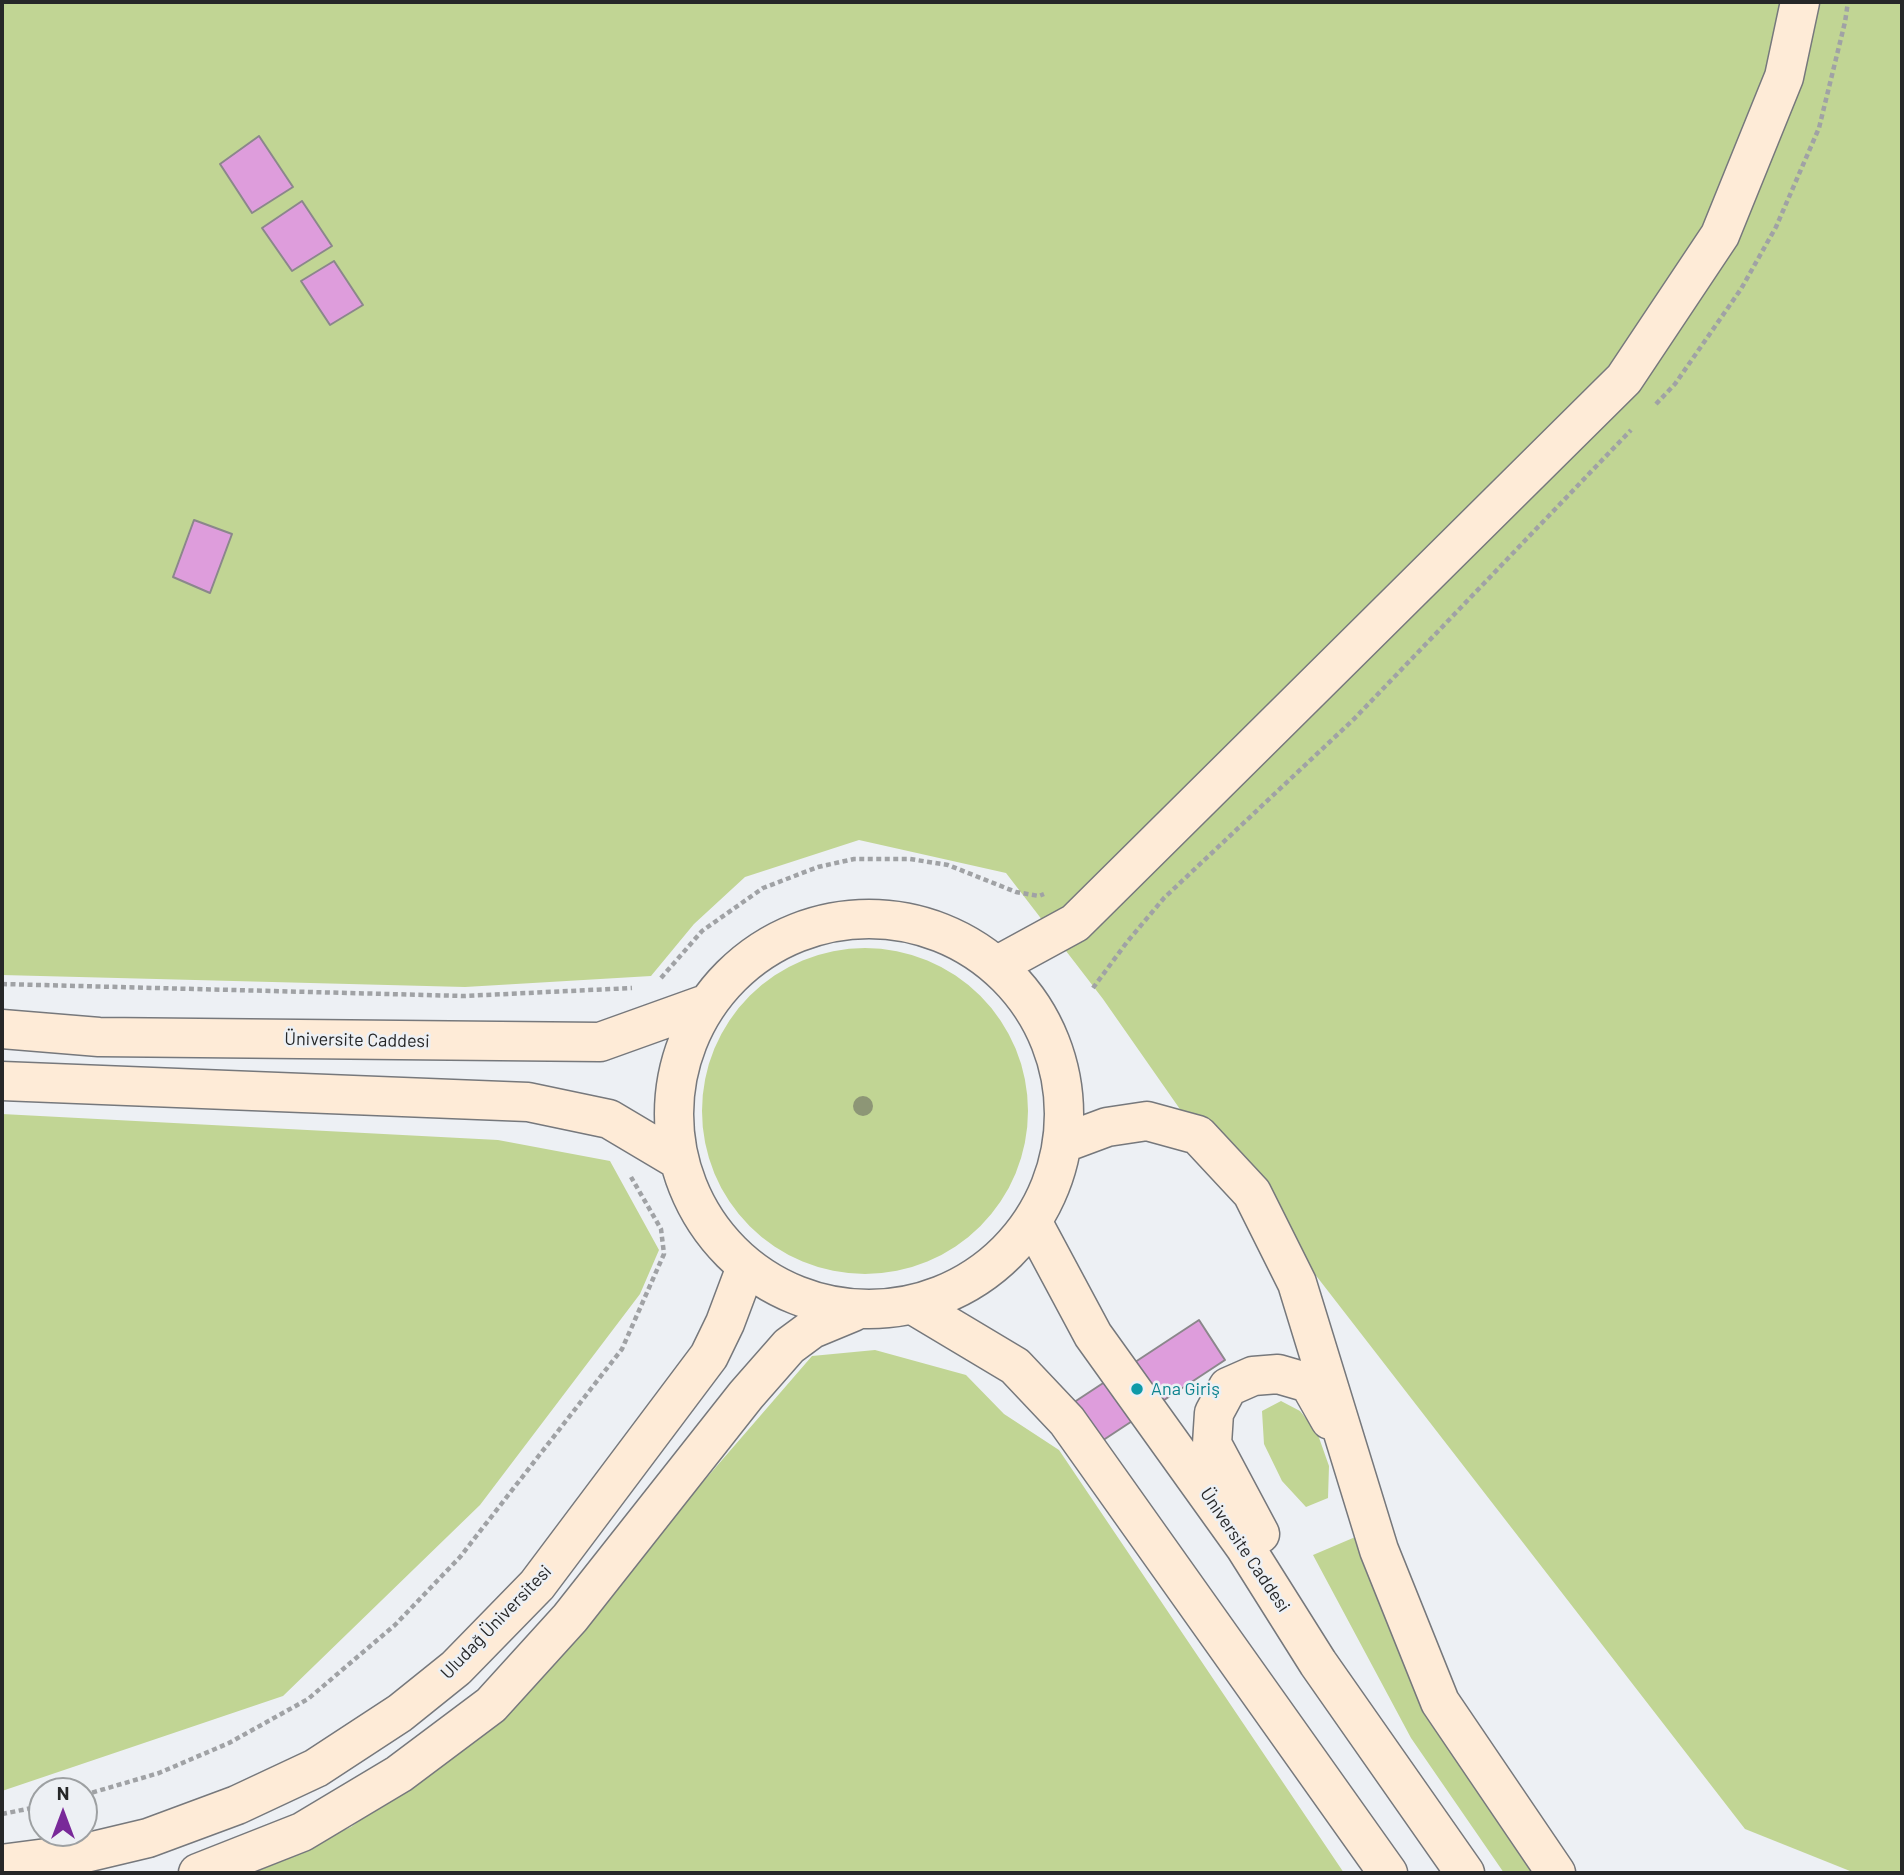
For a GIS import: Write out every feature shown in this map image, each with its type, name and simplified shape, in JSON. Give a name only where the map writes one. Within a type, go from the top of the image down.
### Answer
[{"type":"main road","points":[[998,965],[1074,923],[1624,379],[1720,235],[1784,77],[1800,2]]},
{"type":"main road","points":[[198,1873],[302,1832],[399,1774],[491,1705],[570,1618],[746,1395],[789,1346],[812,1329],[853,1312],[914,1305],[960,1288],[1001,1260],[1033,1223],[1053,1185],[1064,1143],[1063,1077],[1040,1016],[998,965],[941,931],[876,918],[810,926],[751,956],[706,1004],[682,1053],[672,1107],[678,1160],[703,1219],[746,1267],[803,1298],[853,1312]]},
{"type":"main road","name":"Üniversite Caddesi","points":[[2,1029],[99,1037],[600,1042],[706,1004]]},
{"type":"main road","points":[[2,1081],[528,1102],[608,1119],[678,1160]]},
{"type":"main road","points":[[1064,1143],[1107,1127],[1147,1121],[1198,1135],[1252,1193],[1297,1283],[1379,1550],[1440,1702],[1556,1873]]},
{"type":"main road","name":"Üniversite Caddesi","points":[[1033,1223],[1093,1335],[1245,1547],[1318,1663],[1465,1873]]},
{"type":"main road","name":"Uludağ Üniversitesi","points":[[2,1864],[85,1853],[148,1838],[237,1805],[316,1768],[410,1706],[456,1668],[554,1564],[709,1356],[726,1323],[746,1267]]},
{"type":"main road","points":[[914,1305],[1015,1366],[1067,1421],[1388,1873]]},
{"type":"main road","points":[[1318,1663],[1282,1577],[1212,1444],[1214,1413],[1228,1387],[1253,1376],[1278,1374],[1309,1383],[1350,1455]]},
{"type":"path","points":[[654,987],[702,931],[763,888],[818,867],[854,859],[910,859],[948,866],[1016,892],[1039,896],[1047,893]]},
{"type":"path","points":[[2,984],[464,996],[640,988]]},
{"type":"path","points":[[98,1791],[159,1773],[229,1743],[308,1699],[395,1625],[460,1557],[621,1349],[664,1254],[661,1229],[625,1167]]},
{"type":"path","points":[[2,1814],[28,1809]]},
{"type":"green space","points":[[2,2],[1902,2],[1902,1873],[1855,1873],[1745,1829],[1252,1193],[1198,1135],[1103,999],[1006,873],[859,840],[745,877],[694,924],[651,976],[465,987],[2,975]]},
{"type":"green space","points":[[865,948],[897,951],[927,960],[956,975],[980,996],[1001,1020],[1016,1049],[1025,1079],[1028,1111],[1025,1143],[1016,1173],[1001,1202],[980,1226],[956,1247],[927,1262],[897,1271],[865,1274],[833,1271],[803,1262],[774,1247],[750,1226],[729,1202],[714,1173],[705,1143],[702,1111],[705,1079],[714,1049],[729,1020],[750,996],[774,975],[803,960],[833,951]]},
{"type":"green space","points":[[2,1114],[498,1140],[610,1161],[659,1250],[640,1294],[480,1505],[283,1696],[43,1777],[28,1777],[28,1782],[2,1791]]},
{"type":"green space","points":[[875,1350],[966,1375],[1004,1414],[1059,1450],[1344,1873],[235,1873],[278,1860],[351,1827],[504,1712],[812,1356]]},
{"type":"green space","points":[[1281,1401],[1300,1411],[1317,1432],[1329,1466],[1328,1498],[1306,1507],[1282,1481],[1264,1444],[1262,1411]]},
{"type":"green space","points":[[1360,1535],[1543,1873],[1504,1873],[1411,1738],[1313,1555]]},
{"type":"building","points":[[259,136],[293,187],[252,213],[220,164]]},
{"type":"building","points":[[302,201],[332,246],[292,271],[262,228]]},
{"type":"building","points":[[334,261],[363,305],[330,325],[301,281]]},
{"type":"building","points":[[194,520],[232,534],[210,593],[173,577]]},
{"type":"building","name":"Ana Giriş","points":[[1199,1320],[1225,1360],[1076,1458],[1050,1418]]},
{"type":"place","name":"Ana Giriş","points":[[1137,1389]]}]
